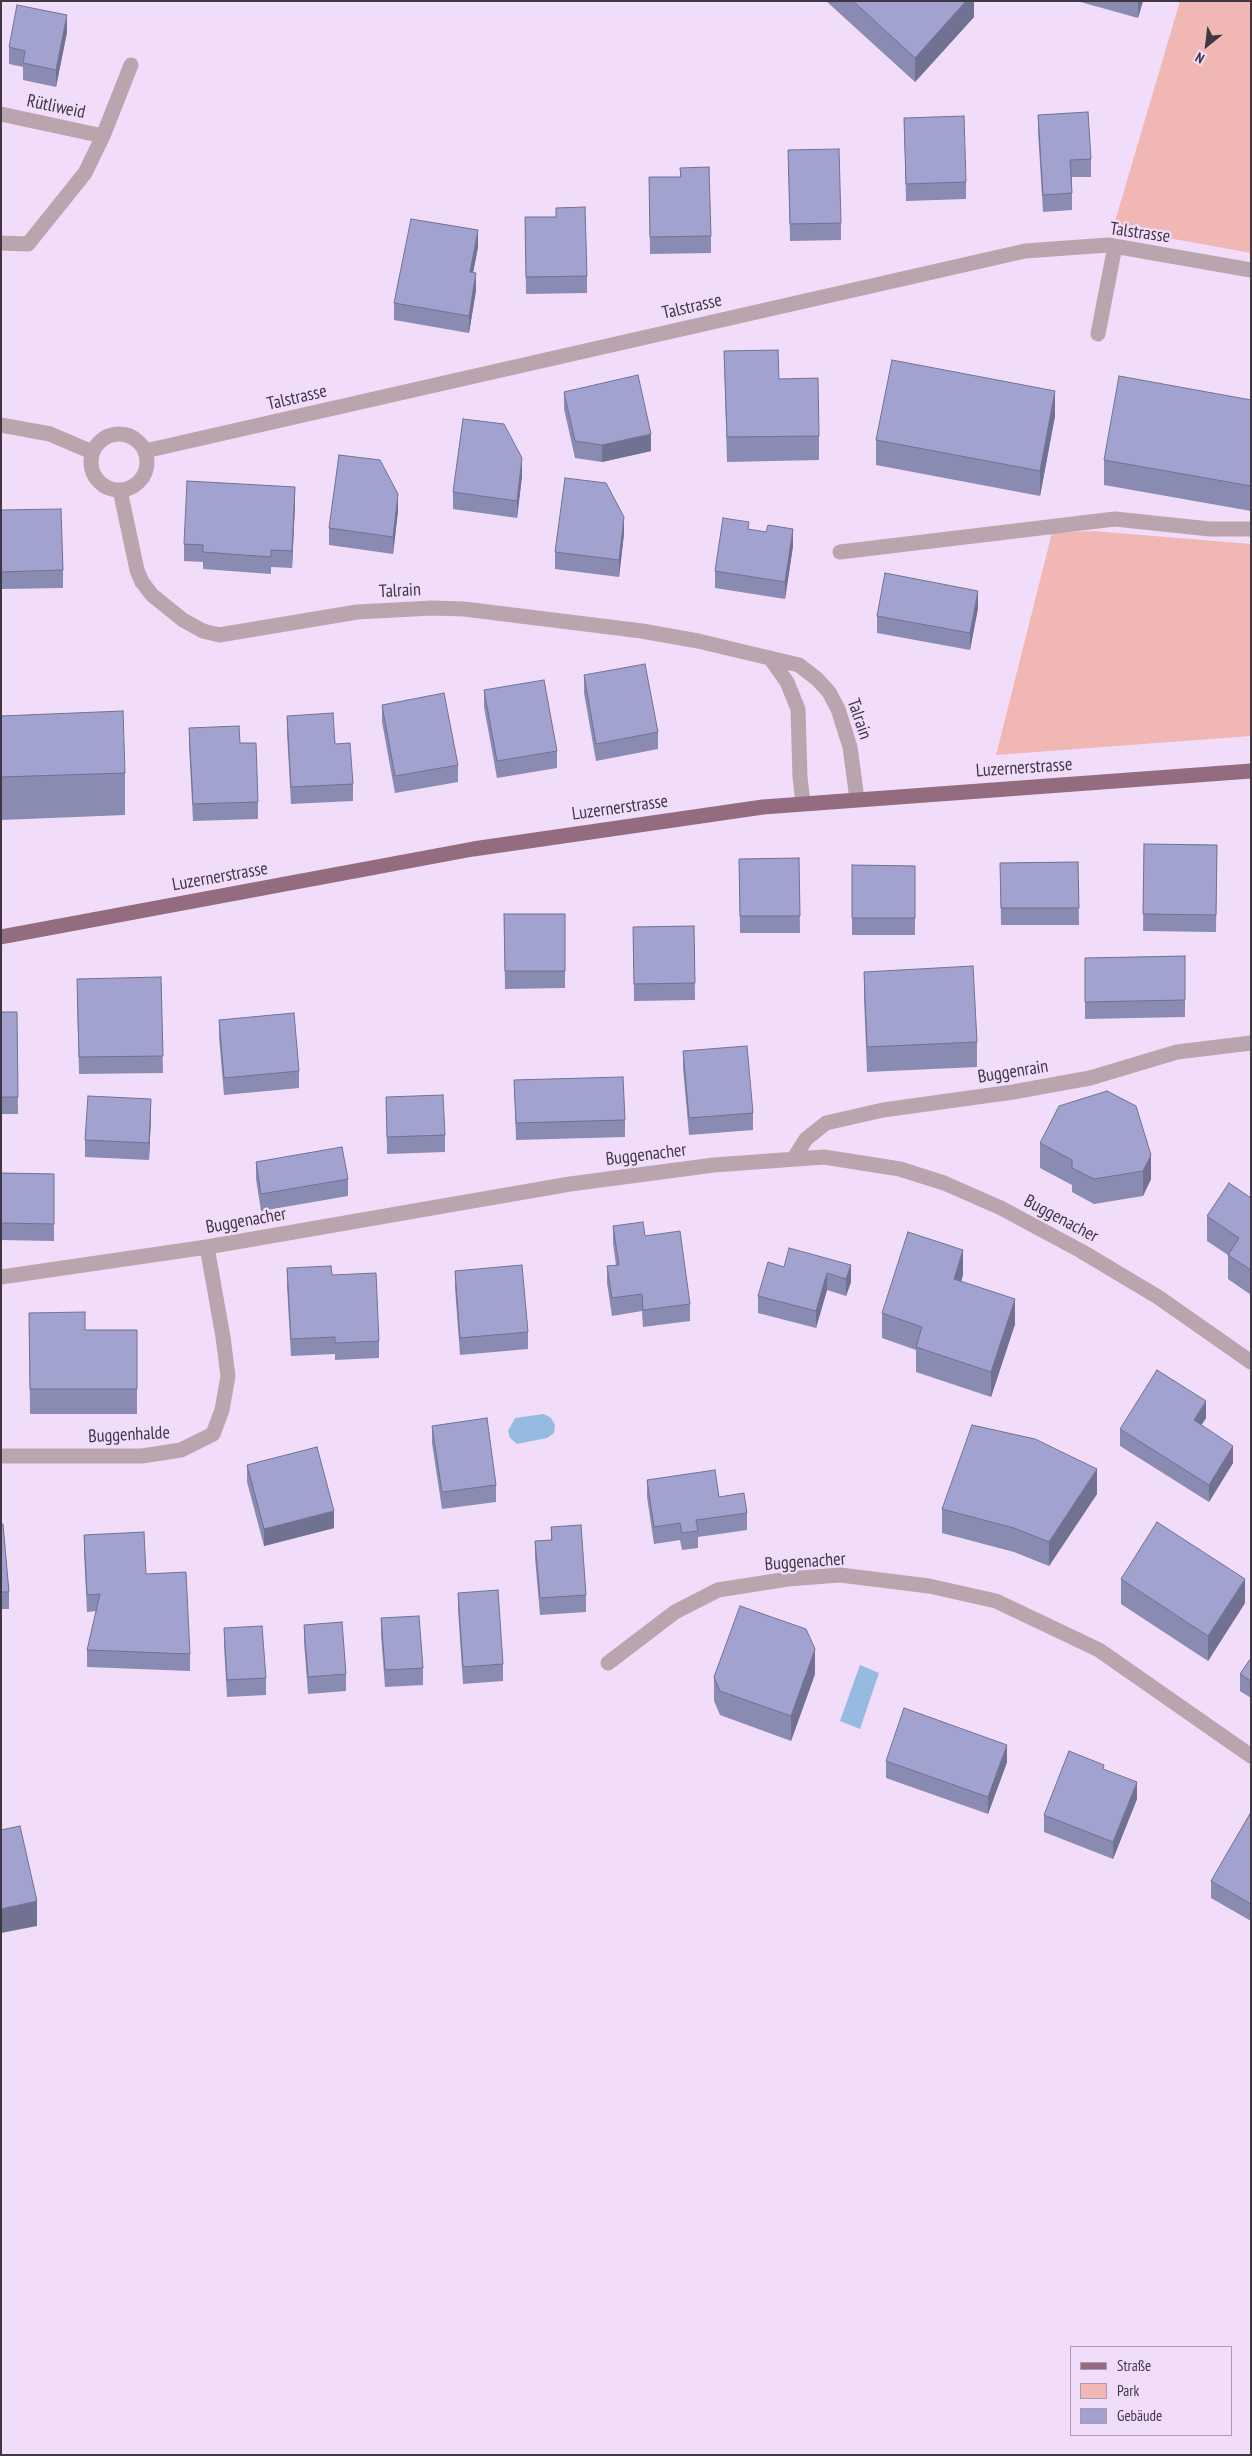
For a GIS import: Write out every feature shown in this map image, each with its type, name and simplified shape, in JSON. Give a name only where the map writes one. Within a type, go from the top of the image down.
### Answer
[{"type":"main road","name":"Luzernerstrasse","points":[[1,937],[473,849],[610,828],[803,803],[1251,771]]},
{"type":"street","points":[[1,243],[28,244],[85,173],[103,136],[131,65]]},
{"type":"street","name":"Rütliweid","points":[[1,114],[103,136]]},
{"type":"street","points":[[1098,334],[1115,246]]},
{"type":"street","name":"Talstrasse","points":[[146,451],[1025,251],[1115,246],[1251,270]]},
{"type":"street","points":[[1,425],[50,434],[92,452]]},
{"type":"street","points":[[124,434],[133,437],[146,451],[147,467],[140,482],[131,488],[120,490],[103,485],[96,478],[92,470],[92,452],[105,437],[124,434]]},
{"type":"street","name":"Talrain","points":[[120,490],[137,570],[142,582],[152,595],[183,620],[203,631],[219,635],[357,612],[432,608],[464,609],[642,631],[698,640],[799,664],[829,692],[838,709],[850,747],[857,799]]},
{"type":"street","points":[[840,552],[1115,519],[1210,528],[1251,529]]},
{"type":"street","points":[[770,658],[788,682],[798,709],[800,777],[803,803]]},
{"type":"street","name":"Buggenrain","points":[[794,1158],[806,1139],[826,1123],[883,1110],[1013,1092],[1090,1078],[1177,1052],[1251,1043]]},
{"type":"street","name":"Buggenacher","points":[[1,1277],[207,1247],[570,1184],[714,1166],[824,1157],[855,1160],[900,1169],[944,1183],[1001,1208],[1088,1255],[1158,1297],[1251,1362]]},
{"type":"street","name":"Buggenhalde","points":[[1,1456],[142,1456],[181,1450],[213,1434],[222,1410],[228,1376],[207,1247]]},
{"type":"street","name":"Buggenacher","points":[[608,1663],[675,1612],[718,1590],[788,1579],[840,1576],[929,1586],[996,1601],[1100,1650],[1251,1756]]},
{"type":"green space","points":[[1180,1],[1251,1],[1251,253],[1113,228]]},
{"type":"green space","points":[[1093,531],[1251,544],[1251,736],[996,755],[1052,533]]},
{"type":"water","points":[[544,1414],[551,1418],[555,1425],[554,1433],[547,1438],[517,1444],[510,1438],[508,1431],[515,1418]]},
{"type":"water","points":[[860,1665],[879,1673],[860,1729],[840,1721]]},
{"type":"building","points":[[853,1],[966,1],[915,58]]},
{"type":"building","points":[[17,5],[67,15],[56,70],[23,63],[25,51],[9,47]]},
{"type":"building","points":[[1088,112],[1091,159],[1070,160],[1072,193],[1043,195],[1038,115]]},
{"type":"building","points":[[964,116],[966,182],[906,184],[904,118]]},
{"type":"building","points":[[839,149],[841,223],[790,224],[788,150]]},
{"type":"building","points":[[709,167],[711,236],[650,237],[649,177],[681,177],[680,168]]},
{"type":"building","points":[[585,207],[587,276],[526,277],[525,217],[556,217],[556,208]]},
{"type":"building","points":[[411,219],[478,230],[470,272],[476,273],[469,316],[394,303]]},
{"type":"building","points":[[778,350],[779,379],[818,378],[819,436],[727,437],[724,351]]},
{"type":"building","points":[[892,360],[1055,391],[1040,471],[876,440]]},
{"type":"building","points":[[638,375],[651,434],[602,445],[575,441],[564,392]]},
{"type":"building","points":[[1119,376],[1251,400],[1251,486],[1104,460]]},
{"type":"building","points":[[463,419],[504,424],[522,458],[517,501],[453,492]]},
{"type":"building","points":[[339,455],[380,460],[398,494],[393,537],[329,528]]},
{"type":"building","points":[[565,478],[606,483],[624,517],[619,560],[555,552]]},
{"type":"building","points":[[187,481],[295,487],[292,551],[271,550],[271,557],[203,552],[203,545],[184,544]]},
{"type":"building","points":[[61,509],[63,570],[1,572],[1,510]]},
{"type":"building","points":[[723,518],[749,522],[748,529],[766,532],[768,525],[793,529],[785,582],[715,571]]},
{"type":"building","points":[[885,573],[978,591],[970,633],[877,616]]},
{"type":"building","points":[[645,664],[658,732],[596,744],[584,675]]},
{"type":"building","points":[[544,680],[557,751],[497,761],[484,690]]},
{"type":"building","points":[[444,693],[458,765],[395,776],[382,705]]},
{"type":"building","points":[[123,711],[125,773],[1,777],[1,716]]},
{"type":"building","points":[[333,713],[335,744],[350,743],[353,784],[291,787],[287,716]]},
{"type":"building","points":[[239,726],[240,743],[256,743],[258,802],[193,804],[189,728]]},
{"type":"building","points":[[1144,844],[1217,845],[1216,915],[1143,914]]},
{"type":"building","points":[[799,858],[800,916],[740,916],[739,859]]},
{"type":"building","points":[[1078,862],[1079,908],[1001,908],[1000,863]]},
{"type":"building","points":[[852,865],[915,866],[915,918],[852,918]]},
{"type":"building","points":[[504,914],[565,914],[565,971],[505,971]]},
{"type":"building","points":[[694,926],[695,983],[634,984],[633,927]]},
{"type":"building","points":[[1185,956],[1185,1000],[1085,1002],[1085,958]]},
{"type":"building","points":[[973,966],[977,1042],[867,1047],[864,972]]},
{"type":"building","points":[[161,977],[163,1056],[79,1057],[77,979]]},
{"type":"building","points":[[1,1012],[17,1012],[18,1097],[1,1097]]},
{"type":"building","points":[[294,1013],[299,1071],[224,1078],[219,1020]]},
{"type":"building","points":[[747,1046],[753,1113],[689,1118],[683,1051]]},
{"type":"building","points":[[623,1077],[625,1120],[516,1123],[514,1080]]},
{"type":"building","points":[[1107,1091],[1136,1106],[1151,1155],[1143,1171],[1094,1179],[1072,1168],[1072,1160],[1040,1143],[1059,1106]]},
{"type":"building","points":[[443,1095],[445,1135],[387,1137],[386,1097]]},
{"type":"building","points":[[88,1096],[151,1099],[149,1143],[85,1140]]},
{"type":"building","points":[[342,1147],[348,1179],[261,1194],[256,1162]]},
{"type":"building","points":[[1,1173],[54,1174],[54,1224],[1,1223]]},
{"type":"building","points":[[1229,1183],[1251,1198],[1251,1270],[1228,1255],[1239,1238],[1207,1216]]},
{"type":"building","points":[[643,1222],[645,1236],[680,1231],[690,1304],[643,1310],[642,1294],[612,1298],[607,1266],[619,1265],[613,1226]]},
{"type":"building","points":[[908,1232],[963,1250],[954,1279],[1015,1299],[991,1372],[916,1347],[922,1327],[882,1313]]},
{"type":"building","points":[[789,1248],[851,1265],[846,1279],[827,1273],[816,1311],[758,1296],[768,1262],[784,1267]]},
{"type":"building","points":[[522,1265],[528,1332],[460,1338],[455,1271]]},
{"type":"building","points":[[331,1266],[332,1275],[376,1273],[379,1341],[335,1343],[335,1337],[291,1339],[287,1268]]},
{"type":"building","points":[[85,1312],[85,1330],[137,1330],[137,1389],[30,1389],[29,1313]]},
{"type":"building","points":[[1157,1370],[1206,1401],[1194,1420],[1233,1446],[1209,1485],[1120,1429]]},
{"type":"building","points":[[487,1418],[496,1485],[442,1492],[432,1426]]},
{"type":"building","points":[[972,1425],[1035,1439],[1097,1469],[1049,1542],[1014,1528],[942,1509]]},
{"type":"building","points":[[317,1447],[334,1511],[264,1529],[247,1465]]},
{"type":"building","points":[[715,1470],[719,1497],[744,1493],[747,1513],[696,1520],[698,1531],[682,1533],[680,1523],[654,1527],[647,1480]]},
{"type":"building","points":[[1157,1522],[1245,1579],[1208,1636],[1121,1579]]},
{"type":"building","points":[[1,1524],[3,1524],[9,1592],[1,1592]]},
{"type":"building","points":[[581,1525],[586,1595],[540,1598],[535,1541],[552,1540],[551,1527]]},
{"type":"building","points":[[144,1532],[146,1574],[186,1572],[190,1654],[87,1650],[100,1594],[87,1595],[84,1535]]},
{"type":"building","points":[[498,1590],[503,1664],[463,1667],[458,1593]]},
{"type":"building","points":[[740,1606],[806,1629],[815,1649],[791,1716],[720,1691],[714,1677]]},
{"type":"building","points":[[419,1616],[423,1668],[385,1670],[381,1618]]},
{"type":"building","points":[[342,1622],[346,1674],[308,1677],[304,1625]]},
{"type":"building","points":[[262,1626],[266,1678],[227,1680],[224,1628]]},
{"type":"building","points":[[1251,1658],[1251,1681],[1240,1674]]},
{"type":"building","points":[[904,1708],[1007,1745],[988,1797],[886,1761]]},
{"type":"building","points":[[1069,1751],[1104,1765],[1103,1769],[1137,1782],[1113,1842],[1044,1815]]},
{"type":"building","points":[[1251,1812],[1251,1904],[1211,1881]]},
{"type":"building","points":[[20,1826],[37,1901],[1,1909],[1,1830]]}]
